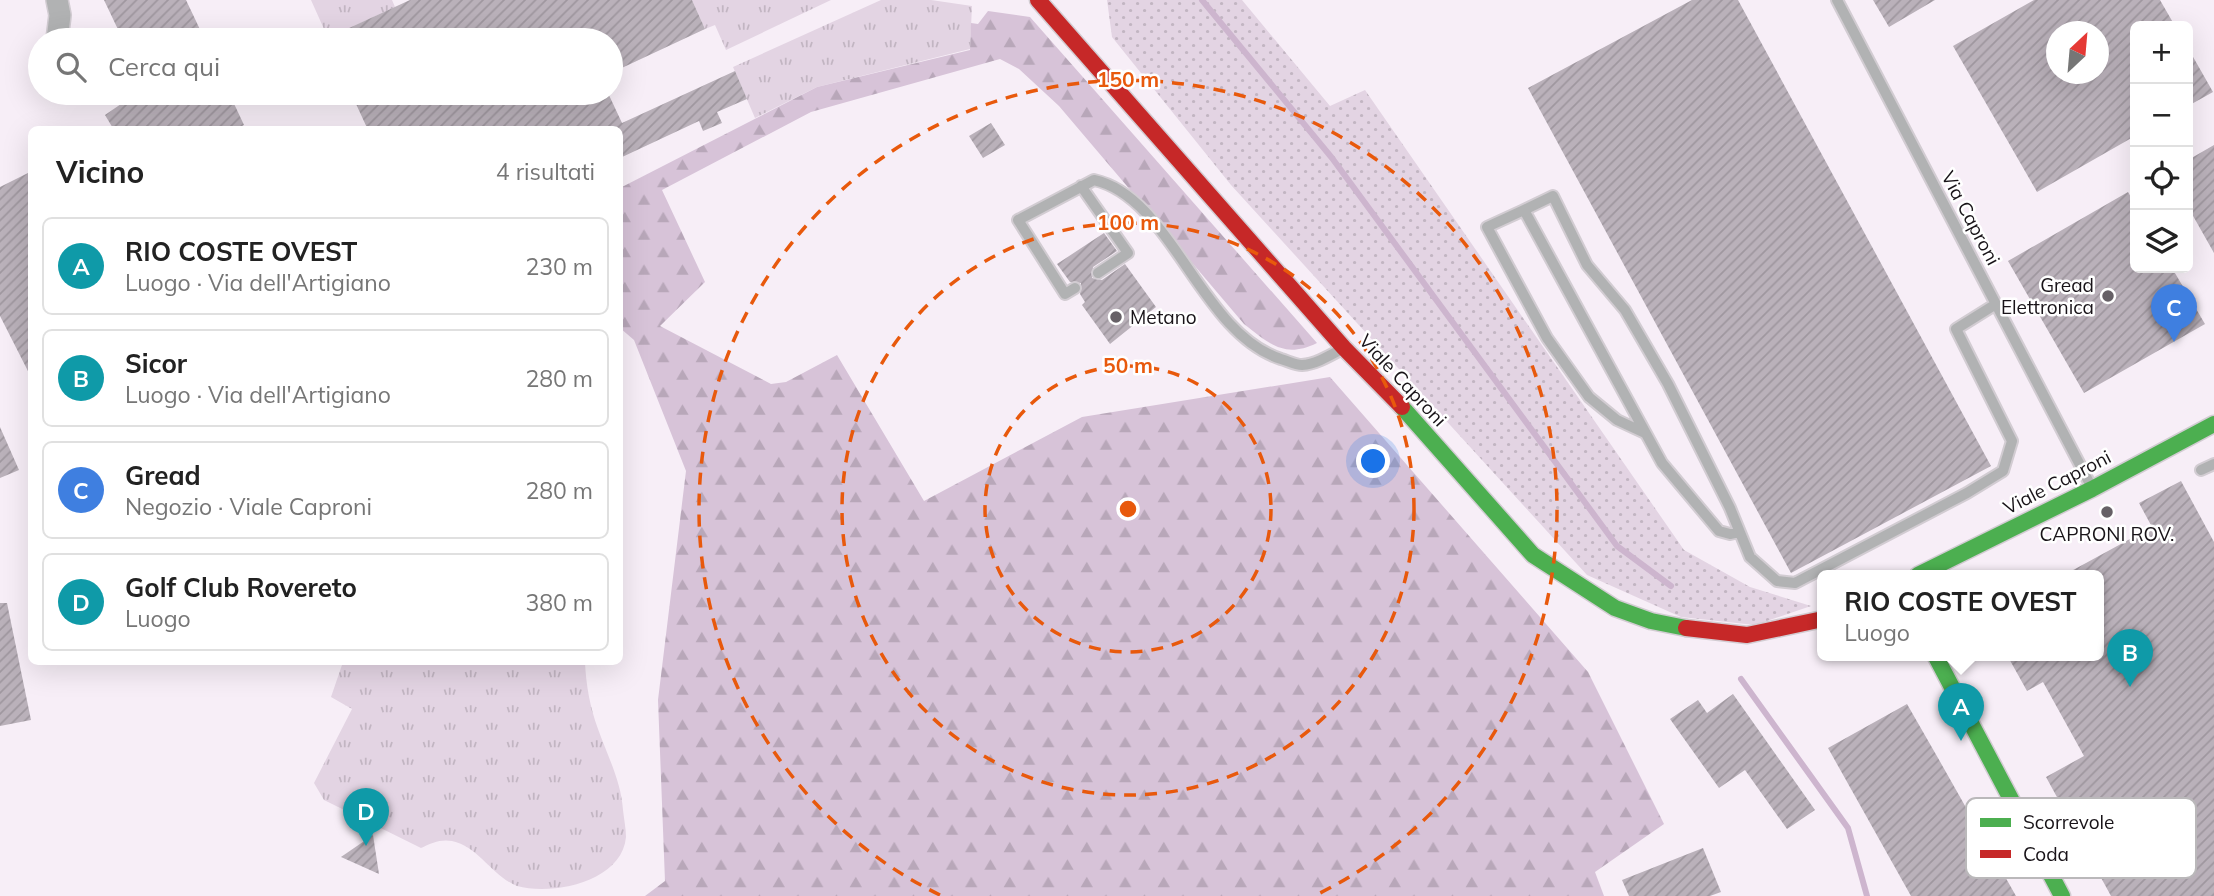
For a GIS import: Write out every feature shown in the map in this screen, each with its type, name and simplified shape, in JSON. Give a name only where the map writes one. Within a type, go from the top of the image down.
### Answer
[{"type":"street","points":[[57,0],[60,15],[58,28]]},
{"type":"street","name":"Viale Caproni","points":[[1038,0],[1345,348],[1401,405],[1533,555],[1615,608],[1651,621],[1704,632],[1747,635],[1817,620]]},
{"type":"street","name":"Viale Caproni","points":[[1928,570],[2092,489],[2214,424]]},
{"type":"street","points":[[1938,661],[2010,798]]},
{"type":"street","points":[[2053,878],[2062,896]]},
{"type":"lane","name":"Via Caproni","points":[[1837,0],[2092,489]]},
{"type":"lane","points":[[1075,288],[1065,294],[1018,219],[1094,180],[1112,184],[1129,197],[1157,227],[1224,318],[1256,348],[1300,365],[1318,361],[1345,348]]},
{"type":"lane","points":[[1081,186],[1128,253],[1098,273]]},
{"type":"lane","points":[[1644,433],[1616,420],[1588,397],[1546,338],[1487,227],[1553,196],[1587,265],[1625,310],[1668,384],[1750,557],[1777,581],[1795,583],[1817,572]]},
{"type":"lane","points":[[1524,210],[1662,463],[1719,531],[1730,534],[1739,532]]},
{"type":"lane","points":[[1820,570],[1967,494],[2003,471],[2012,441],[1956,329],[1996,304]]},
{"type":"lane","points":[[2202,470],[2214,464]]},
{"type":"green space","points":[[311,0],[392,0],[395,7],[350,28],[324,28]]},
{"type":"green space","points":[[692,0],[831,0],[726,50],[715,25],[705,29]]},
{"type":"green space","points":[[881,0],[931,0],[972,6],[970,49],[817,87],[755,118],[733,67]]},
{"type":"green space","points":[[1107,0],[1242,0],[1330,106],[1365,90],[1684,550],[1750,587],[1811,606],[1755,625],[1681,617],[1587,575],[1231,185],[1112,37]]},
{"type":"green space","points":[[988,11],[1030,17],[1317,343],[1295,350],[1278,347],[1244,324],[1059,106],[1019,69],[1000,59],[811,112],[662,190],[705,282],[660,326],[771,384],[786,382],[837,355],[924,501],[1082,417],[1330,377],[1588,672],[1664,824],[1595,872],[1604,896],[645,896],[665,881],[658,700],[686,471],[634,340],[623,331],[623,186],[817,87],[970,50],[971,23],[978,24]]},
{"type":"green space","points":[[342,665],[585,665],[593,712],[622,799],[626,837],[622,852],[612,865],[599,875],[583,882],[566,887],[532,889],[517,886],[500,876],[462,844],[444,841],[421,848],[324,800],[314,783],[352,709],[331,697]]},
{"type":"building","points":[[104,0],[186,0],[199,28],[117,28]]},
{"type":"building","points":[[410,0],[692,0],[705,29],[623,67],[623,28],[349,28]]},
{"type":"building","points":[[1692,0],[1738,0],[1991,466],[1791,573],[1528,88]]},
{"type":"building","points":[[1873,0],[1935,0],[1889,27]]},
{"type":"building","points":[[2034,0],[2160,0],[2172,21],[2130,21],[2130,139],[2037,192],[1953,46]]},
{"type":"building","points":[[2193,57],[2213,92],[2193,103]]},
{"type":"building","points":[[735,71],[747,99],[717,112],[722,123],[703,131],[699,121],[623,157],[623,126],[366,126],[357,105],[614,105],[622,123]]},
{"type":"building","points":[[120,105],[235,105],[244,125],[112,126],[105,115]]},
{"type":"building","points":[[991,123],[1005,145],[983,158],[969,136]]},
{"type":"building","points":[[2214,145],[2214,253],[2193,216],[2193,157]]},
{"type":"building","points":[[28,173],[28,371],[0,316],[0,187]]},
{"type":"building","name":"Gread Elettronica","points":[[2128,192],[2130,273],[2175,273],[2205,324],[2084,393],[2008,261]]},
{"type":"building","points":[[1104,233],[1117,251],[1093,267],[1092,278],[1102,280],[1125,264],[1156,307],[1110,344],[1082,305],[1085,302],[1080,294],[1081,283],[1070,282],[1057,264]]},
{"type":"building","points":[[0,427],[19,470],[0,478]]},
{"type":"building","points":[[2181,481],[2214,542],[2214,896],[2111,896],[2101,878],[2196,878],[2196,798],[2057,798],[2046,777],[2084,756],[2043,682],[2027,691],[2010,661],[2104,661],[2104,570],[2073,570],[2152,527],[2139,503]]},
{"type":"building","points":[[0,603],[7,603],[31,720],[0,726]]},
{"type":"building","points":[[1733,694],[1815,810],[1787,829],[1745,770],[1719,788],[1670,719],[1698,700],[1707,713]]},
{"type":"building","points":[[1907,704],[1966,808],[1966,878],[2006,878],[2016,896],[1911,896],[1828,748]]},
{"type":"building","points":[[373,835],[379,874],[341,857]]},
{"type":"building","points":[[1703,848],[1721,892],[1710,896],[1629,896],[1622,880]]},
{"type":"waterway","points":[[1202,0],[1332,158],[1617,546],[1671,586]]},
{"type":"waterway","points":[[1741,679],[1848,828],[1867,896]]},
{"type":"traffic: fast","points":[[1402,407],[1533,555],[1615,608],[1651,621],[1686,628]]},
{"type":"traffic: fast","points":[[1928,570],[2092,489],[2214,424]]},
{"type":"traffic: fast","points":[[1938,661],[2010,798]]},
{"type":"traffic: fast","points":[[2053,878],[2062,896]]},
{"type":"traffic: jam","points":[[1038,0],[1344,348],[1402,407]]},
{"type":"traffic: jam","points":[[1686,628],[1747,635],[1817,620]]},
{"type":"place","name":"Gread Elettronica","points":[[2108,296]]},
{"type":"place","name":"Metano","points":[[1116,317]]},
{"type":"place","name":"Gread","points":[[2174,342]]},
{"type":"place","name":"CAPRONI ROV.","points":[[2107,512]]},
{"type":"place","name":"Sicor","points":[[2130,687]]},
{"type":"place","name":"RIO COSTE OVEST","points":[[1961,741]]},
{"type":"place","name":"Golf Club Rovereto","points":[[366,846]]}]
